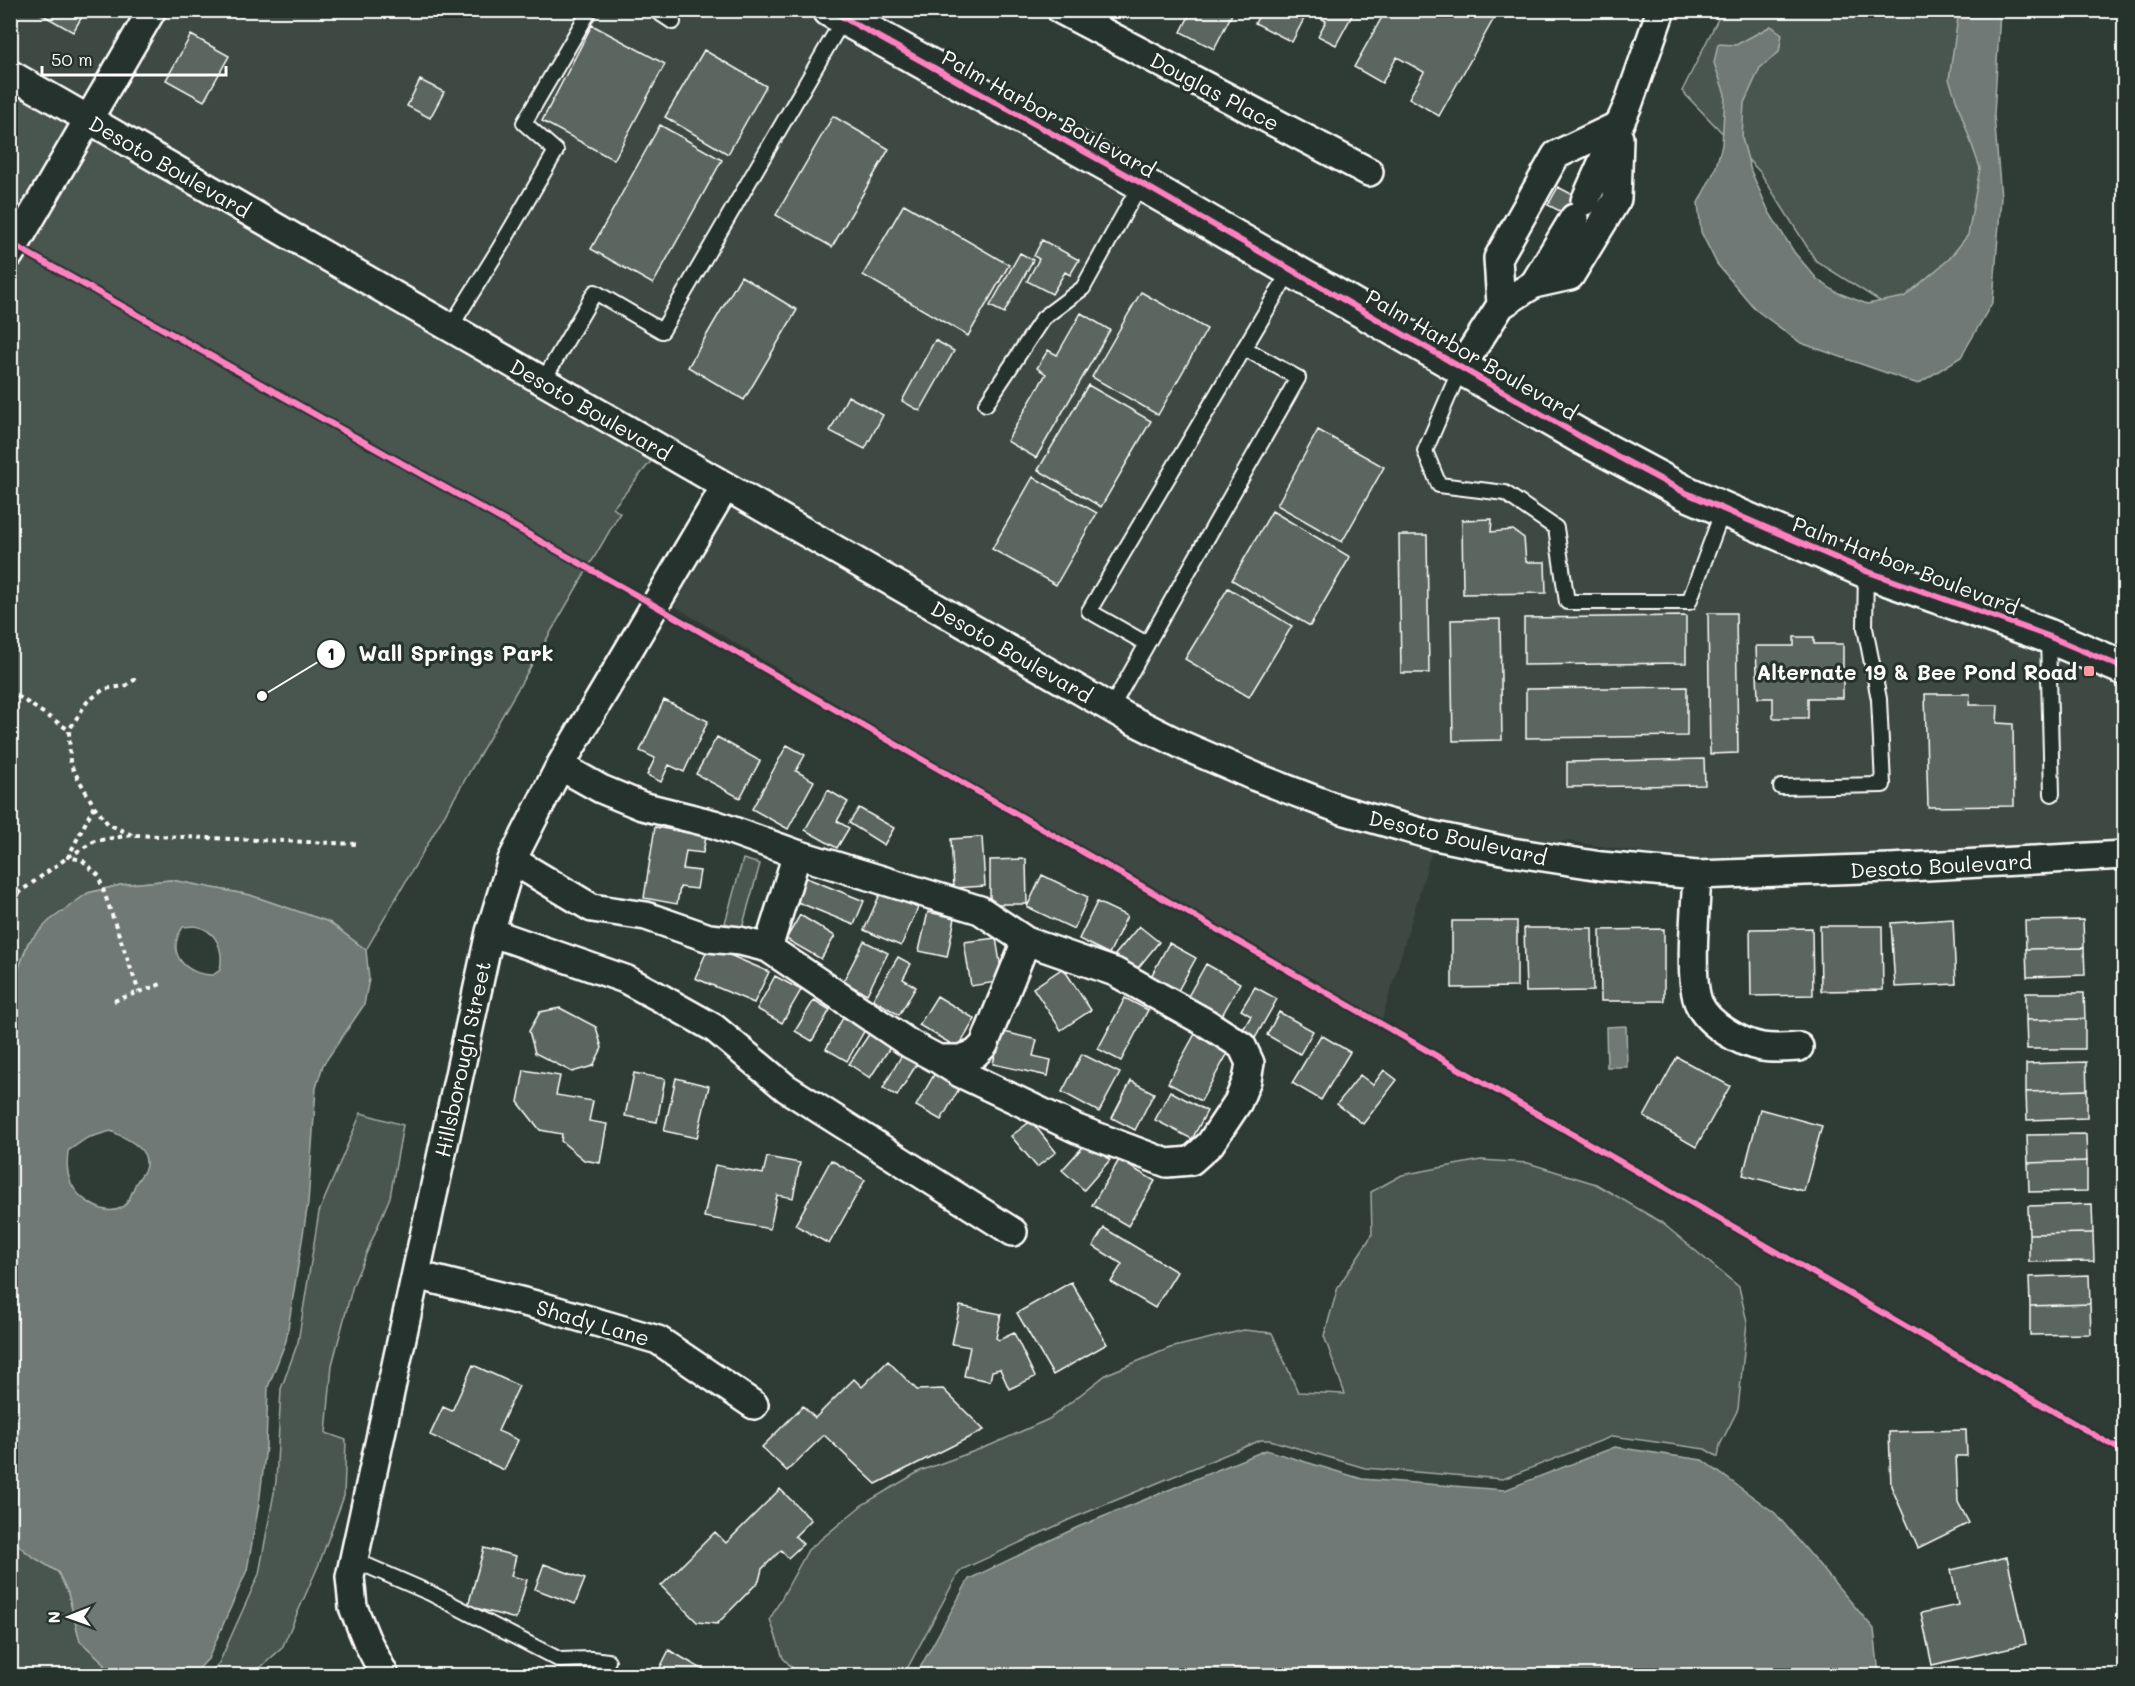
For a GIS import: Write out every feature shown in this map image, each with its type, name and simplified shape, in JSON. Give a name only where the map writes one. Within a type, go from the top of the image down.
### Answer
[{"type":"main road","name":"Palm Harbor Boulevard","points":[[837,14],[1141,183],[1583,438],[1684,492],[1866,571],[2048,636],[2124,668]]},
{"type":"street","points":[[10,254],[152,10]]},
{"type":"street","name":"Douglas Place","points":[[1061,10],[1368,172]]},
{"type":"street","points":[[1534,284],[1579,210],[1619,125],[1661,10]]},
{"type":"street","name":"Desoto Boulevard","points":[[10,74],[1111,708],[1194,751],[1342,810],[1431,835],[1512,852],[1601,866],[1697,875],[1890,868],[2124,855]]},
{"type":"street","points":[[1461,367],[1501,305],[1534,284],[1570,276],[1617,199],[1619,125]]},
{"type":"street","points":[[1501,305],[1498,258],[1556,155],[1619,125]]},
{"type":"street","name":"Hillsborough Street","points":[[385,1676],[353,1607],[350,1577],[490,932],[512,860],[560,766],[725,487]]},
{"type":"street","points":[[512,860],[592,908],[646,916],[708,938],[740,941],[768,948],[910,1044],[960,1073],[1077,1129],[1167,1163],[1191,1161],[1210,1144],[1238,1102],[1247,1080],[1250,1063],[1242,1046],[1208,1024],[1115,972],[1026,941],[980,910],[797,854],[714,824],[642,806],[601,789],[560,766]]},
{"type":"street","points":[[768,948],[797,854]]},
{"type":"street","points":[[1697,875],[1693,981],[1698,1003],[1708,1019],[1729,1034],[1760,1047],[1799,1047]]},
{"type":"street","points":[[490,932],[625,979],[657,996],[714,1029],[786,1088],[1013,1232]]},
{"type":"street","points":[[938,1059],[960,1059],[975,1054],[984,1045],[1026,941]]},
{"type":"street","name":"Shady Lane","points":[[416,1275],[658,1340],[754,1405]]},
{"type":"lane","points":[[450,328],[556,151],[524,123],[590,10]]},
{"type":"lane","points":[[655,10],[673,22]]},
{"type":"lane","points":[[543,381],[595,292],[662,332],[837,14]]},
{"type":"lane","points":[[986,404],[1043,318],[1083,288],[1141,183]]},
{"type":"lane","points":[[1147,644],[1089,611],[1291,269]]},
{"type":"lane","points":[[1111,708],[1298,378],[1244,348]]},
{"type":"lane","points":[[1461,367],[1425,451],[1439,486],[1505,493],[1556,528],[1568,602],[1689,602],[1723,510]]},
{"type":"lane","points":[[1781,787],[1883,785],[1879,699],[1865,628],[1866,571]]},
{"type":"lane","points":[[2048,636],[2052,794]]},
{"type":"lane","points":[[354,1560],[430,1593],[560,1660],[608,1661]]},
{"type":"path","points":[[132,835],[108,824],[94,806],[70,764],[69,730],[87,702],[104,689],[125,686],[139,677]]},
{"type":"path","points":[[10,691],[69,730]]},
{"type":"path","points":[[68,856],[94,806]]},
{"type":"path","points":[[10,899],[68,856],[95,840],[132,835],[358,843]]},
{"type":"path","points":[[68,856],[82,860],[98,875],[139,992]]},
{"type":"path","points":[[114,1001],[164,983]]},
{"type":"shaded area","points":[[11,11],[136,11],[84,101],[11,59]]},
{"type":"shaded area","points":[[168,11],[804,11],[1575,448],[2120,680],[2120,685],[2124,685],[2124,842],[1705,862],[1566,841],[1541,844],[1435,823],[1347,798],[1261,766],[1190,735],[1136,707],[109,115]]},
{"type":"shaded area","points":[[1722,11],[1975,11],[1988,153],[1978,243],[1894,310],[1816,261],[1760,172],[1682,91]]},
{"type":"shaded area","points":[[1959,11],[2000,11],[1994,115],[2001,197],[1993,301],[1961,357],[1918,384],[1801,343],[1756,310],[1717,264],[1701,232],[1698,203],[1715,170],[1722,145],[1725,94],[1714,63],[1718,44],[1736,45],[1771,26],[1782,34],[1779,52],[1760,68],[1744,103],[1742,138],[1751,171],[1769,212],[1794,252],[1817,279],[1836,292],[1867,304],[1904,297],[1949,259],[1968,235],[1980,168],[1949,79]]},
{"type":"shaded area","points":[[11,89],[71,124],[42,172],[65,186],[95,138],[652,460],[613,508],[620,513],[366,950],[329,922],[250,895],[171,880],[120,885],[88,893],[49,922],[28,943],[11,990]]},
{"type":"shaded area","points":[[730,505],[1120,729],[1176,757],[1250,789],[1336,821],[1451,852],[1431,854],[1382,1020],[1075,849],[671,604]]},
{"type":"shaded area","points":[[743,859],[760,864],[742,928],[725,923]]},
{"type":"shaded area","points":[[171,880],[250,895],[329,922],[366,950],[369,979],[364,1005],[323,1065],[316,1088],[308,1203],[286,1341],[268,1387],[266,1446],[259,1504],[247,1570],[208,1659],[193,1675],[110,1675],[100,1659],[80,1641],[68,1593],[58,1572],[30,1555],[11,1539],[11,990],[28,943],[49,921],[88,893],[120,885]],"holes":[[[183,927],[203,928],[214,936],[220,948],[220,970],[213,975],[203,974],[186,967],[177,954],[176,945]],[[111,1131],[136,1145],[145,1155],[146,1162],[145,1169],[124,1206],[107,1210],[92,1205],[74,1189],[67,1167],[68,1151],[87,1138]]]},
{"type":"shaded area","points":[[1626,1026],[1627,1067],[1607,1067],[1606,1027]]},
{"type":"shaded area","points":[[361,1113],[403,1125],[390,1197],[353,1285],[332,1365],[326,1433],[346,1440],[344,1496],[319,1564],[282,1648],[252,1675],[208,1675],[219,1663],[259,1574],[276,1482],[281,1389],[298,1342],[319,1212]]},
{"type":"shaded area","points":[[1481,1160],[1528,1163],[1596,1184],[1661,1222],[1739,1287],[1747,1322],[1738,1409],[1720,1445],[1718,1457],[1705,1449],[1613,1436],[1503,1479],[1365,1468],[1270,1440],[1261,1440],[1073,1518],[963,1569],[958,1574],[907,1669],[898,1675],[799,1675],[783,1658],[770,1619],[808,1550],[862,1505],[920,1471],[991,1445],[1049,1419],[1107,1374],[1170,1348],[1244,1330],[1272,1333],[1298,1392],[1345,1394],[1324,1336],[1338,1287],[1372,1235],[1371,1192],[1402,1175]]},
{"type":"shaded area","points":[[1615,1447],[1702,1460],[1775,1513],[1874,1629],[1879,1675],[916,1675],[969,1579],[1078,1527],[1266,1450],[1362,1479],[1505,1490]]},
{"type":"shaded area","points":[[10,1539],[30,1555],[58,1572],[68,1593],[80,1641],[100,1659],[110,1675],[11,1675]]},
{"type":"building","points":[[34,10],[86,10],[73,32]]},
{"type":"building","points":[[1192,10],[1234,10],[1214,49],[1181,32]]},
{"type":"building","points":[[1262,10],[1355,10],[1336,45],[1318,36],[1326,21],[1308,11],[1292,42],[1255,23]]},
{"type":"building","points":[[1386,10],[1493,10],[1497,13],[1439,116],[1409,98],[1424,72],[1397,57],[1382,83],[1354,67]]},
{"type":"building","points":[[592,25],[665,64],[614,160],[542,121]]},
{"type":"building","points":[[191,35],[229,56],[204,101],[166,80]]},
{"type":"building","points":[[704,50],[766,86],[728,154],[665,117]]},
{"type":"building","points":[[420,80],[444,92],[430,118],[407,106]]},
{"type":"building","points":[[833,116],[889,149],[832,247],[776,215]]},
{"type":"building","points":[[660,125],[722,160],[653,284],[591,249]]},
{"type":"building","points":[[1558,187],[1598,208],[1589,226],[1548,205]]},
{"type":"building","points":[[904,204],[1009,265],[968,336],[863,275]]},
{"type":"building","points":[[1042,240],[1079,260],[1070,275],[1065,272],[1052,294],[1027,281],[1039,259],[1034,256]]},
{"type":"building","points":[[1020,253],[1033,260],[1004,313],[990,306]]},
{"type":"building","points":[[741,276],[797,310],[744,400],[688,367]]},
{"type":"building","points":[[1141,292],[1207,329],[1158,415],[1092,377]]},
{"type":"building","points":[[1081,313],[1110,330],[1036,458],[1007,441],[1046,374],[1037,368],[1048,350],[1057,355]]},
{"type":"building","points":[[935,340],[954,351],[920,411],[902,401]]},
{"type":"building","points":[[1088,385],[1151,421],[1101,507],[1038,470]]},
{"type":"building","points":[[848,396],[883,415],[865,449],[830,431]]},
{"type":"building","points":[[1318,430],[1384,467],[1342,542],[1277,505]]},
{"type":"building","points":[[1033,477],[1097,513],[1056,585],[992,549]]},
{"type":"building","points":[[1272,511],[1350,557],[1310,626],[1232,580]]},
{"type":"building","points":[[1492,519],[1491,532],[1513,530],[1524,538],[1526,562],[1545,562],[1546,593],[1463,594],[1462,520]]},
{"type":"building","points":[[1399,535],[1427,535],[1429,673],[1401,673]]},
{"type":"building","points":[[1228,588],[1292,626],[1249,697],[1185,659]]},
{"type":"building","points":[[1708,613],[1736,613],[1738,753],[1710,754]]},
{"type":"building","points":[[1686,616],[1686,663],[1524,665],[1524,618]]},
{"type":"building","points":[[1500,619],[1502,740],[1453,741],[1451,620]]},
{"type":"building","points":[[1794,637],[1814,637],[1814,644],[1843,644],[1843,698],[1808,698],[1808,718],[1773,718],[1773,698],[1758,698],[1756,646],[1794,646]]},
{"type":"building","points":[[1687,687],[1687,736],[1526,738],[1526,689]]},
{"type":"building","points":[[1925,694],[1970,694],[1969,705],[1998,705],[1997,723],[2013,724],[2014,806],[1928,807]]},
{"type":"building","points":[[664,700],[708,721],[684,772],[669,765],[661,782],[647,775],[655,758],[640,751]]},
{"type":"building","points":[[717,737],[760,761],[740,798],[696,774]]},
{"type":"building","points":[[787,745],[805,755],[796,771],[814,781],[788,829],[752,809]]},
{"type":"building","points":[[1704,759],[1705,785],[1567,787],[1567,762]]},
{"type":"building","points":[[828,790],[848,802],[837,821],[849,828],[837,848],[805,830]]},
{"type":"building","points":[[859,808],[894,828],[884,845],[849,823]]},
{"type":"building","points":[[655,827],[706,836],[703,853],[686,851],[683,869],[700,871],[697,889],[680,887],[677,904],[644,898]]},
{"type":"building","points":[[982,837],[985,886],[954,888],[951,839]]},
{"type":"building","points":[[1026,859],[1027,904],[990,904],[990,860]]},
{"type":"building","points":[[1042,875],[1088,897],[1074,929],[1027,907]]},
{"type":"building","points":[[804,877],[864,901],[854,925],[795,901]]},
{"type":"building","points":[[881,892],[918,908],[901,946],[864,930]]},
{"type":"building","points":[[1097,902],[1127,916],[1109,954],[1079,939]]},
{"type":"building","points":[[928,912],[955,918],[947,957],[919,951]]},
{"type":"building","points":[[800,915],[835,936],[821,959],[786,939]]},
{"type":"building","points":[[1953,919],[1956,984],[1895,987],[1891,923]]},
{"type":"building","points":[[2083,920],[2084,948],[2026,949],[2025,921]]},
{"type":"building","points":[[1452,921],[1517,921],[1517,987],[1452,988]]},
{"type":"building","points":[[1139,926],[1159,942],[1134,973],[1114,956]]},
{"type":"building","points":[[1820,926],[1882,926],[1883,990],[1821,991]]},
{"type":"building","points":[[1524,928],[1592,928],[1593,991],[1526,992]]},
{"type":"building","points":[[1812,928],[1813,995],[1751,996],[1750,929]]},
{"type":"building","points":[[1664,929],[1664,1001],[1601,1001],[1600,930]]},
{"type":"building","points":[[996,938],[1003,981],[971,986],[964,942]]},
{"type":"building","points":[[864,941],[888,953],[867,994],[843,982]]},
{"type":"building","points":[[1169,943],[1196,958],[1175,996],[1148,982]]},
{"type":"building","points":[[709,946],[769,972],[754,1003],[695,978]]},
{"type":"building","points":[[2084,948],[2085,975],[2027,977],[2026,949]]},
{"type":"building","points":[[898,957],[911,964],[903,979],[916,987],[899,1015],[873,999]]},
{"type":"building","points":[[1206,964],[1240,983],[1220,1019],[1186,1000]]},
{"type":"building","points":[[1063,968],[1091,1010],[1061,1030],[1033,988]]},
{"type":"building","points":[[775,976],[801,990],[782,1023],[757,1009]]},
{"type":"building","points":[[1255,987],[1277,999],[1254,1040],[1241,1033],[1251,1016],[1241,1010]]},
{"type":"building","points":[[2026,993],[2084,993],[2085,1019],[2026,1020]]},
{"type":"building","points":[[937,996],[975,1019],[958,1048],[919,1025]]},
{"type":"building","points":[[1125,998],[1148,1010],[1121,1061],[1098,1049]]},
{"type":"building","points":[[814,1000],[830,1010],[812,1041],[795,1031]]},
{"type":"building","points":[[560,1008],[596,1027],[602,1048],[593,1066],[572,1072],[535,1053],[529,1031],[540,1012]]},
{"type":"building","points":[[1279,1012],[1313,1031],[1300,1054],[1267,1035]]},
{"type":"building","points":[[844,1016],[866,1028],[847,1061],[826,1049]]},
{"type":"building","points":[[2085,1019],[2085,1049],[2027,1049],[2026,1020]]},
{"type":"building","points":[[1000,1031],[1037,1040],[1033,1056],[1051,1060],[1048,1076],[993,1064]]},
{"type":"building","points":[[1196,1032],[1229,1051],[1201,1101],[1168,1083]]},
{"type":"building","points":[[870,1033],[891,1046],[870,1078],[849,1064]]},
{"type":"building","points":[[1321,1035],[1350,1052],[1321,1100],[1292,1083]]},
{"type":"building","points":[[903,1053],[918,1062],[897,1096],[883,1088]]},
{"type":"building","points":[[1082,1054],[1120,1073],[1099,1112],[1062,1092]]},
{"type":"building","points":[[1677,1057],[1730,1086],[1696,1147],[1644,1117]]},
{"type":"building","points":[[2086,1062],[2087,1090],[2026,1092],[2026,1064]]},
{"type":"building","points":[[524,1070],[560,1076],[556,1095],[593,1101],[589,1121],[607,1124],[600,1163],[584,1160],[561,1141],[562,1134],[540,1130],[518,1102]]},
{"type":"building","points":[[1384,1070],[1397,1080],[1363,1124],[1337,1104],[1360,1075],[1373,1085]]},
{"type":"building","points":[[634,1073],[665,1079],[657,1122],[625,1116]]},
{"type":"building","points":[[935,1073],[960,1087],[941,1120],[916,1106]]},
{"type":"building","points":[[676,1078],[709,1086],[697,1138],[664,1131]]},
{"type":"building","points":[[1131,1081],[1154,1093],[1135,1130],[1112,1118]]},
{"type":"building","points":[[2087,1090],[2087,1118],[2027,1120],[2026,1092]]},
{"type":"building","points":[[1170,1091],[1207,1111],[1192,1139],[1155,1120]]},
{"type":"building","points":[[1760,1109],[1822,1126],[1804,1191],[1743,1175]]},
{"type":"building","points":[[1031,1121],[1056,1152],[1037,1167],[1011,1136]]},
{"type":"building","points":[[2086,1134],[2087,1161],[2028,1163],[2027,1135]]},
{"type":"building","points":[[1088,1141],[1110,1160],[1084,1190],[1062,1170]]},
{"type":"building","points":[[767,1157],[800,1163],[793,1198],[777,1195],[770,1229],[704,1217],[715,1165],[763,1174]]},
{"type":"building","points":[[831,1160],[865,1180],[829,1244],[795,1225]]},
{"type":"building","points":[[1119,1160],[1155,1181],[1128,1226],[1092,1205]]},
{"type":"building","points":[[2087,1161],[2087,1191],[2029,1192],[2028,1163]]},
{"type":"building","points":[[2092,1204],[2093,1233],[2029,1234],[2028,1206]]},
{"type":"building","points":[[1104,1228],[1177,1272],[1155,1308],[1111,1282],[1122,1264],[1093,1246]]},
{"type":"building","points":[[2093,1233],[2094,1261],[2029,1262],[2029,1234]]},
{"type":"building","points":[[2089,1275],[2090,1304],[2030,1306],[2029,1277]]},
{"type":"building","points":[[1071,1282],[1107,1344],[1053,1375],[1017,1313]]},
{"type":"building","points":[[2090,1304],[2091,1334],[2030,1335],[2030,1306]]},
{"type":"building","points":[[960,1306],[1001,1314],[996,1338],[999,1340],[1014,1333],[1035,1377],[1009,1389],[1000,1369],[992,1371],[990,1381],[964,1376],[970,1347],[952,1344]]},
{"type":"building","points":[[888,1361],[917,1390],[943,1389],[984,1430],[876,1484],[824,1435],[787,1471],[762,1447],[803,1406],[815,1418],[854,1379],[862,1387]]},
{"type":"building","points":[[473,1365],[519,1386],[498,1431],[518,1440],[504,1470],[430,1435],[443,1407],[452,1411]]},
{"type":"building","points":[[1966,1430],[1967,1456],[1956,1456],[1958,1502],[1969,1523],[1918,1548],[1891,1486],[1889,1432]]},
{"type":"building","points":[[780,1489],[811,1520],[795,1536],[803,1544],[788,1558],[781,1550],[762,1569],[759,1581],[717,1624],[697,1622],[661,1586],[715,1532],[726,1543]]},
{"type":"building","points":[[484,1548],[516,1556],[511,1576],[527,1580],[516,1619],[468,1606]]},
{"type":"building","points":[[2007,1557],[2026,1644],[1932,1665],[1921,1613],[1958,1605],[1951,1570]]},
{"type":"building","points":[[544,1564],[585,1579],[575,1604],[535,1589]]},
{"type":"building","points":[[669,1650],[714,1676],[656,1676]]},
{"type":"cycle path","points":[[830,10],[1141,183],[1583,438],[1684,492],[1866,571],[2048,636],[2124,668]]},
{"type":"cycle path","points":[[10,243],[654,605],[2124,1452]]},
{"type":"place","name":"Alternate 19 & Bee Pond Road","points":[[2089,671]]},
{"type":"place","name":"Wall Springs Park","points":[[262,696]]}]
